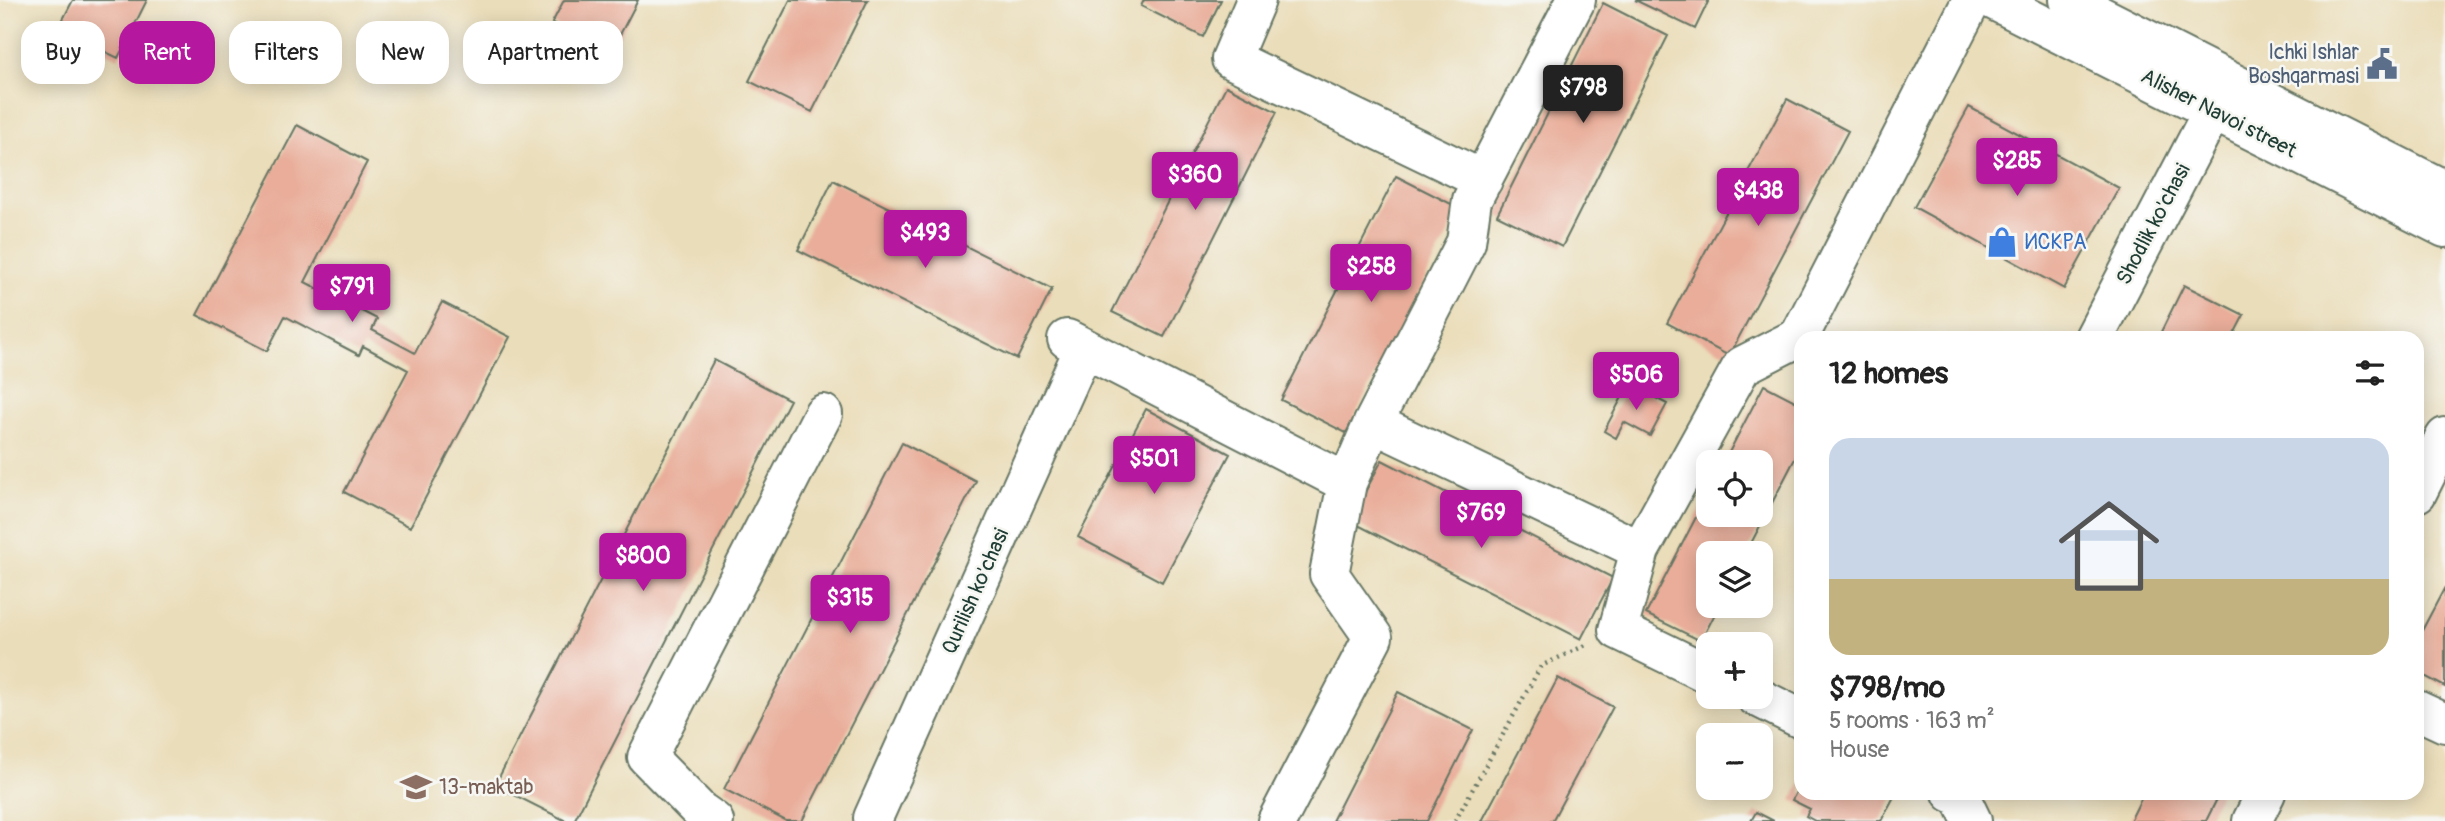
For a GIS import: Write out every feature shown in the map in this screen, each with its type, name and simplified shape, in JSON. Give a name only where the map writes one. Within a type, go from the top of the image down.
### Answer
[{"type":"street","points":[[1256,0],[1231,59],[1483,180]]},
{"type":"street","points":[[1277,821],[1373,637],[1329,574],[1347,483],[1373,424],[1466,242],[1472,200],[1576,0]]},
{"type":"street","points":[[1803,331],[1972,0]]},
{"type":"street","name":"Alisher Navoi street","points":[[1993,0],[2445,228]]},
{"type":"street","name":"Alisher Navoi street","points":[[2068,0],[2445,190]]},
{"type":"street","name":"Shodlik ko'chasi","points":[[2098,331],[2213,110]]},
{"type":"street","points":[[1696,668],[1618,630],[1640,550],[1742,366],[1794,340]]},
{"type":"street","name":"Qurilish ko'chasi","points":[[869,820],[1075,344],[1347,483]]},
{"type":"street","points":[[714,821],[647,757],[823,414]]},
{"type":"street","points":[[1373,424],[1640,550]]},
{"type":"street","points":[[2424,479],[2445,437]]},
{"type":"street","points":[[1773,705],[1794,716]]},
{"type":"street","points":[[2424,713],[2445,723]]},
{"type":"street","points":[[2252,821],[2262,800]]},
{"type":"path","points":[[1455,821],[1541,666],[1618,630]]},
{"type":"building","points":[[73,0],[147,0],[136,21],[119,21],[118,58],[105,52],[105,21],[62,21]]},
{"type":"building","points":[[564,0],[638,0],[623,29],[623,21],[553,21]]},
{"type":"building","points":[[790,0],[868,0],[812,112],[749,81]]},
{"type":"building","points":[[1144,0],[1221,0],[1203,37],[1141,6]]},
{"type":"building","points":[[1635,0],[1709,0],[1695,29]]},
{"type":"building","points":[[1603,3],[1668,36],[1562,247],[1497,215]]},
{"type":"building","points":[[1226,86],[1277,112],[1164,337],[1112,312]]},
{"type":"building","points":[[1787,99],[1848,131],[1729,356],[1667,323]]},
{"type":"building","points":[[1969,107],[2119,188],[2064,289],[1914,207]]},
{"type":"building","points":[[297,125],[367,162],[305,282],[377,319],[372,330],[415,353],[442,302],[510,337],[410,527],[344,492],[408,370],[363,346],[359,355],[285,316],[267,351],[197,315]]},
{"type":"building","points":[[1396,176],[1461,209],[1346,433],[1281,400]]},
{"type":"building","points":[[833,180],[1052,289],[1017,359],[798,250]]},
{"type":"building","points":[[2184,285],[2244,315],[2236,331],[2161,331]]},
{"type":"building","points":[[714,360],[790,400],[574,821],[566,821],[495,785]]},
{"type":"building","points":[[1629,384],[1667,404],[1650,436],[1624,422],[1616,438],[1604,431]]},
{"type":"building","points":[[1764,385],[1794,400],[1794,460],[1773,501],[1773,450],[1730,450]]},
{"type":"building","points":[[1146,409],[1230,454],[1162,582],[1078,537]]},
{"type":"building","points":[[902,443],[976,481],[802,821],[786,821],[724,789]]},
{"type":"building","points":[[1382,460],[1613,578],[1581,639],[1350,521]]},
{"type":"building","points":[[1696,517],[1696,527],[1759,527],[1752,541],[1696,541],[1696,618],[1713,618],[1706,632],[1696,632],[1696,639],[1646,614]]},
{"type":"building","points":[[2445,587],[2445,687],[2424,676],[2424,627]]},
{"type":"building","points":[[1558,678],[1613,707],[1552,821],[1482,821]]},
{"type":"building","points":[[1398,692],[1473,730],[1427,821],[1332,821]]},
{"type":"building","points":[[1794,796],[1794,800],[1892,800],[1881,821],[1815,821],[1806,816],[1810,809],[1792,800]]},
{"type":"building","points":[[2140,800],[2216,800],[2206,821],[2130,821]]},
{"type":"building","points":[[1756,812],[1774,821],[1751,821]]},
{"type":"place","name":"Ichki Ishlar Boshqarmasi","points":[[2382,64]]},
{"type":"place","name":"ИСКРА","points":[[2002,242]]},
{"type":"place","name":"13-maktab","points":[[416,787]]}]
